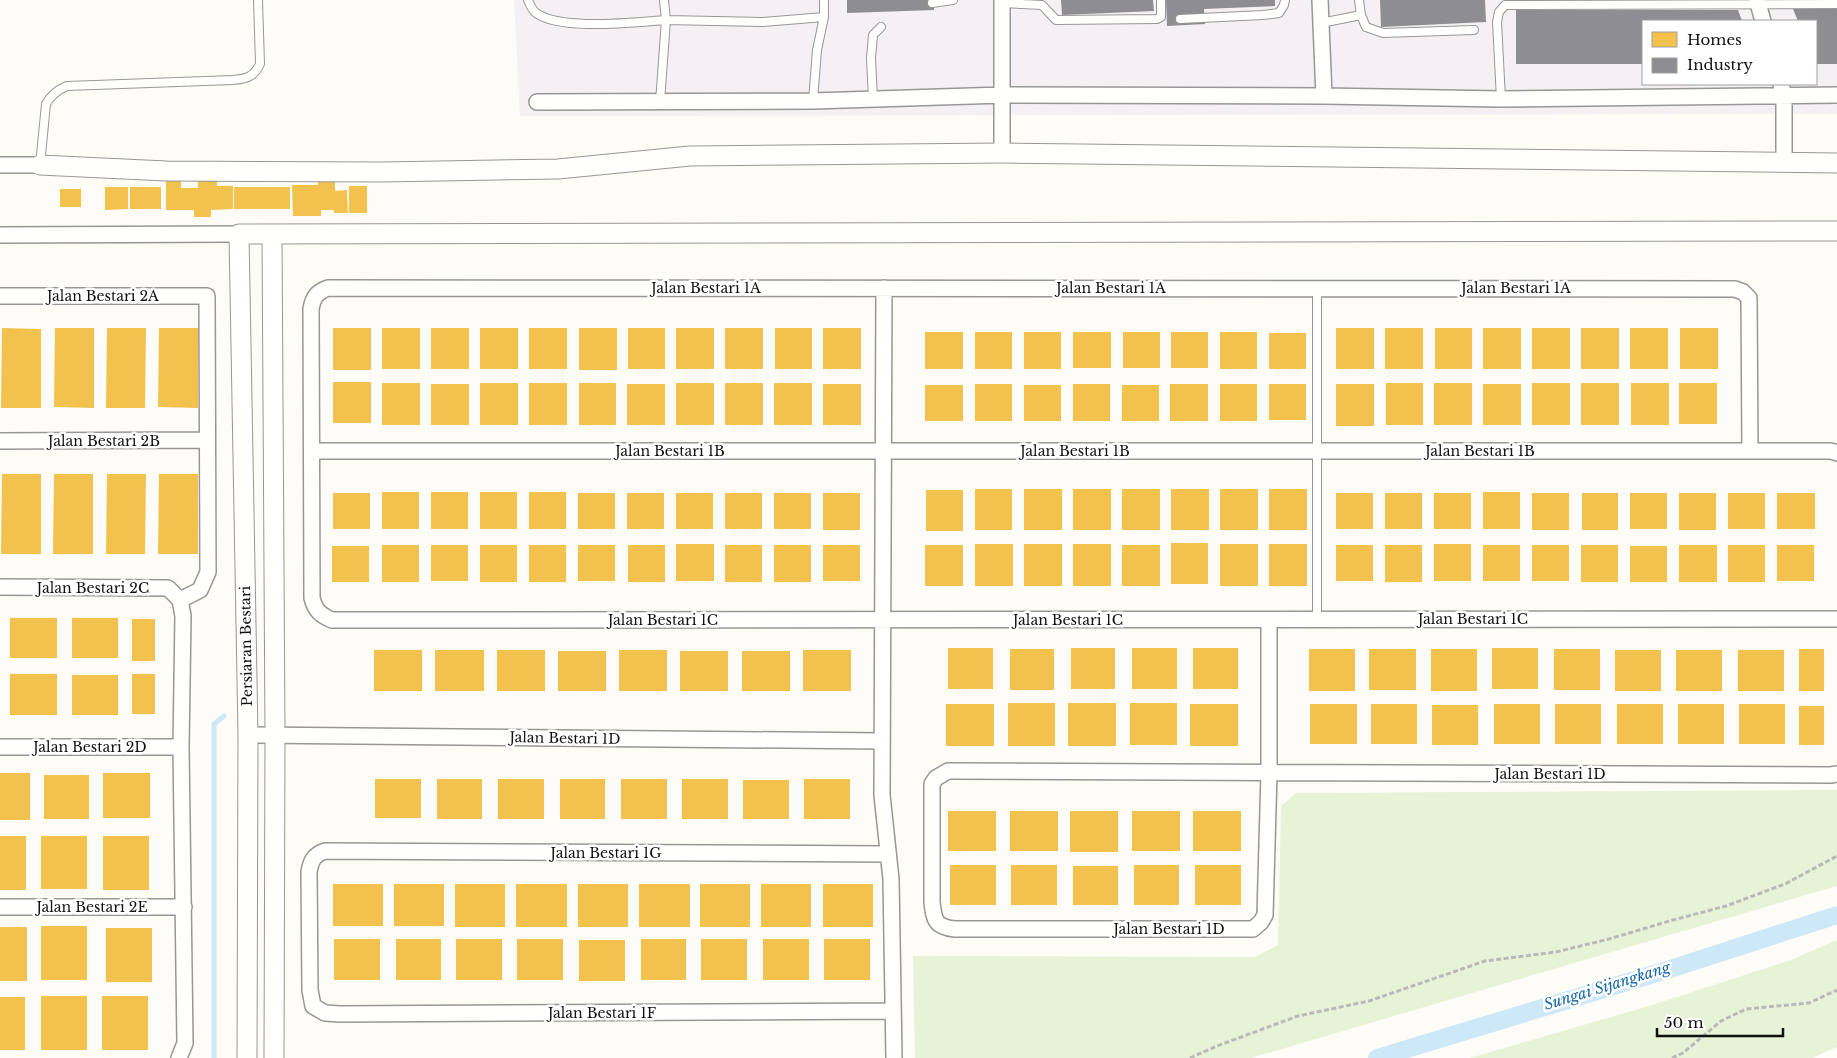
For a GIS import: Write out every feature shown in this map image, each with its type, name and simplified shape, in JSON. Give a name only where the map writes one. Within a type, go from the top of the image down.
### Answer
[{"type":"street","points":[[1320,0],[1324,96]]},
{"type":"street","points":[[1002,2],[1002,153]]},
{"type":"street","points":[[1758,2],[1763,20]]},
{"type":"street","points":[[1783,90],[1784,162]]},
{"type":"street","points":[[537,102],[660,103],[1003,96],[1324,96],[1501,99],[1783,90],[1837,95]]},
{"type":"street","points":[[0,165],[166,171],[383,172],[558,169],[690,156],[1002,153],[1837,163]]},
{"type":"street","points":[[0,235],[1837,231]]},
{"type":"street","name":"Persiaran Bestari","points":[[239,234],[248,735],[246,1058]]},
{"type":"street","name":"Persiaran Bestari","points":[[272,234],[275,736],[274,1058]]},
{"type":"street","name":"Jalan Bestari 1A","points":[[312,451],[311,309],[312,301],[318,292],[328,288],[1735,289],[1743,292],[1749,298],[1750,451]]},
{"type":"street","points":[[884,288],[882,795],[892,908],[894,1058]]},
{"type":"street","name":"Jalan Bestari 2A","points":[[0,296],[207,296],[207,440]]},
{"type":"street","points":[[179,1058],[185,1043],[181,747],[183,616],[180,600],[200,590],[208,572],[207,440]]},
{"type":"street","name":"Jalan Bestari 2B","points":[[0,441],[207,440]]},
{"type":"street","name":"Jalan Bestari 1B","points":[[312,451],[1831,451],[1837,453]]},
{"type":"street","name":"Jalan Bestari 1C","points":[[312,451],[312,598],[315,609],[322,616],[332,620],[1837,619]]},
{"type":"street","name":"Jalan Bestari 2C","points":[[0,587],[168,588],[180,600]]},
{"type":"street","points":[[1268,773],[1269,620]]},
{"type":"street","name":"Jalan Bestari 1D","points":[[248,735],[882,742]]},
{"type":"street","name":"Jalan Bestari 2D","points":[[0,746],[181,747]]},
{"type":"street","name":"Jalan Bestari 1D","points":[[1268,773],[1265,915],[1261,922],[1253,928],[955,929],[945,928],[938,924],[934,915],[932,902],[932,784],[936,778],[948,772],[1268,773],[1834,775]]},
{"type":"street","name":"Jalan Bestari 1G","points":[[313,1006],[310,990],[309,872],[311,862],[316,854],[324,851],[888,854]]},
{"type":"street","name":"Jalan Bestari 2E","points":[[0,907],[184,907]]},
{"type":"street","name":"Jalan Bestari 1F","points":[[313,1006],[324,1013],[340,1014],[892,1011]]},
{"type":"lane","points":[[40,165],[46,104],[50,96],[66,86],[233,80],[247,79],[256,73],[260,64],[258,0]]},
{"type":"lane","points":[[528,0],[534,12],[544,17],[576,24],[666,20],[763,22],[824,16]]},
{"type":"lane","points":[[660,103],[666,20],[664,0]]},
{"type":"lane","points":[[813,101],[817,50],[824,16],[824,0]]},
{"type":"lane","points":[[932,4],[953,0]]},
{"type":"lane","points":[[1002,2],[1042,5],[1051,17],[1056,20],[1157,19],[1161,16],[1161,0]]},
{"type":"lane","points":[[1180,19],[1279,13],[1285,0]]},
{"type":"lane","points":[[1359,0],[1361,15],[1366,26],[1383,34],[1474,30]]},
{"type":"lane","points":[[1501,99],[1497,22],[1499,12],[1505,5],[1758,2],[1837,4]]},
{"type":"lane","points":[[1321,23],[1361,15]]},
{"type":"lane","points":[[873,99],[871,58],[873,35],[882,27]]},
{"type":"lane","points":[[1317,288],[1317,620]]},
{"type":"path","points":[[1190,1058],[1216,1046],[1298,1016],[1369,1001],[1485,961],[1556,952],[1610,939],[1726,906],[1785,884],[1837,856]]},
{"type":"path","points":[[1672,1058],[1683,1052],[1721,1021],[1746,1009],[1809,1003],[1837,990]]},
{"type":"shaded area","points":[[514,0],[1837,0],[1837,114],[520,116]]},
{"type":"green space","points":[[1837,790],[1837,886],[1251,1058],[915,1058],[913,956],[1255,957],[1278,945],[1281,806],[1296,793]]},
{"type":"green space","points":[[1837,940],[1837,1047],[1812,1058],[1470,1058],[1649,1006],[1791,960]]},
{"type":"building: Homes","points":[[166,178],[181,178],[181,188],[198,188],[198,179],[217,179],[217,186],[233,186],[233,209],[211,210],[211,217],[194,217],[194,210],[166,210]]},
{"type":"building: Homes","points":[[318,179],[335,179],[335,191],[347,190],[348,213],[334,213],[334,210],[321,210],[321,216],[293,216],[292,185],[318,185]]},
{"type":"building: Homes","points":[[349,186],[367,186],[367,213],[349,213]]},
{"type":"building: Homes","points":[[105,187],[128,187],[128,209],[105,210]]},
{"type":"building: Homes","points":[[130,187],[161,187],[161,209],[130,209]]},
{"type":"building: Homes","points":[[234,187],[290,187],[290,209],[234,209]]},
{"type":"building: Homes","points":[[60,189],[81,189],[81,207],[60,207]]},
{"type":"building: Homes","points":[[2,328],[41,329],[41,408],[1,408]]},
{"type":"building: Homes","points":[[55,328],[94,328],[94,408],[54,407]]},
{"type":"building: Homes","points":[[107,328],[146,328],[145,408],[106,408]]},
{"type":"building: Homes","points":[[159,328],[198,328],[198,408],[158,407]]},
{"type":"building: Homes","points":[[333,328],[371,328],[371,370],[333,370]]},
{"type":"building: Homes","points":[[382,328],[420,328],[420,369],[382,369]]},
{"type":"building: Homes","points":[[431,328],[469,328],[469,369],[431,369]]},
{"type":"building: Homes","points":[[480,328],[518,328],[518,369],[480,369]]},
{"type":"building: Homes","points":[[529,328],[567,328],[567,369],[529,369]]},
{"type":"building: Homes","points":[[579,328],[617,328],[617,370],[579,370]]},
{"type":"building: Homes","points":[[628,328],[665,328],[665,369],[628,369]]},
{"type":"building: Homes","points":[[676,328],[714,328],[714,369],[676,369]]},
{"type":"building: Homes","points":[[725,328],[763,328],[763,369],[725,369]]},
{"type":"building: Homes","points":[[775,328],[812,328],[812,369],[775,369]]},
{"type":"building: Homes","points":[[823,328],[861,328],[861,369],[823,369]]},
{"type":"building: Homes","points":[[1336,328],[1374,328],[1374,369],[1336,369]]},
{"type":"building: Homes","points":[[1385,328],[1423,328],[1423,369],[1385,369]]},
{"type":"building: Homes","points":[[1435,328],[1472,328],[1472,369],[1435,369]]},
{"type":"building: Homes","points":[[1483,328],[1521,328],[1521,369],[1483,369]]},
{"type":"building: Homes","points":[[1532,328],[1570,328],[1570,369],[1532,369]]},
{"type":"building: Homes","points":[[1581,328],[1619,328],[1619,369],[1581,369]]},
{"type":"building: Homes","points":[[1630,328],[1668,328],[1668,369],[1630,369]]},
{"type":"building: Homes","points":[[1680,328],[1718,328],[1718,369],[1680,369]]},
{"type":"building: Homes","points":[[925,332],[963,332],[963,369],[925,369]]},
{"type":"building: Homes","points":[[975,332],[1012,332],[1012,369],[975,369]]},
{"type":"building: Homes","points":[[1024,332],[1061,332],[1061,369],[1024,369]]},
{"type":"building: Homes","points":[[1073,332],[1111,332],[1111,368],[1073,368]]},
{"type":"building: Homes","points":[[1123,332],[1160,332],[1160,368],[1123,368]]},
{"type":"building: Homes","points":[[1171,332],[1208,332],[1208,368],[1171,368]]},
{"type":"building: Homes","points":[[1220,332],[1257,332],[1257,369],[1220,369]]},
{"type":"building: Homes","points":[[1269,333],[1306,333],[1306,369],[1269,369]]},
{"type":"building: Homes","points":[[333,382],[371,382],[371,423],[333,423]]},
{"type":"building: Homes","points":[[382,383],[420,383],[420,425],[382,425]]},
{"type":"building: Homes","points":[[480,383],[518,383],[518,425],[480,425]]},
{"type":"building: Homes","points":[[529,383],[567,383],[567,425],[529,425]]},
{"type":"building: Homes","points":[[579,383],[616,383],[616,425],[579,425]]},
{"type":"building: Homes","points":[[676,383],[714,383],[714,425],[676,425]]},
{"type":"building: Homes","points":[[725,383],[763,383],[763,425],[725,425]]},
{"type":"building: Homes","points":[[774,383],[812,383],[812,425],[774,425]]},
{"type":"building: Homes","points":[[1386,383],[1423,383],[1423,425],[1386,425]]},
{"type":"building: Homes","points":[[1434,383],[1472,383],[1472,425],[1434,425]]},
{"type":"building: Homes","points":[[1532,383],[1570,383],[1570,425],[1532,425]]},
{"type":"building: Homes","points":[[1581,383],[1619,383],[1619,425],[1581,425]]},
{"type":"building: Homes","points":[[1631,383],[1669,383],[1669,425],[1631,425]]},
{"type":"building: Homes","points":[[1679,383],[1717,383],[1717,424],[1679,424]]},
{"type":"building: Homes","points":[[431,384],[469,384],[469,425],[431,425]]},
{"type":"building: Homes","points":[[627,384],[665,384],[665,425],[627,425]]},
{"type":"building: Homes","points":[[823,384],[861,384],[861,425],[823,425]]},
{"type":"building: Homes","points":[[975,384],[1012,384],[1012,421],[975,421]]},
{"type":"building: Homes","points":[[1073,384],[1110,384],[1110,421],[1073,421]]},
{"type":"building: Homes","points":[[1170,384],[1208,384],[1208,421],[1170,421]]},
{"type":"building: Homes","points":[[1220,384],[1257,384],[1257,421],[1220,421]]},
{"type":"building: Homes","points":[[1269,384],[1306,384],[1306,420],[1269,420]]},
{"type":"building: Homes","points":[[1336,384],[1374,384],[1374,426],[1336,426]]},
{"type":"building: Homes","points":[[1483,384],[1521,384],[1521,425],[1483,425]]},
{"type":"building: Homes","points":[[925,385],[963,385],[963,421],[925,421]]},
{"type":"building: Homes","points":[[1024,385],[1061,385],[1061,421],[1024,421]]},
{"type":"building: Homes","points":[[1122,385],[1159,385],[1159,421],[1122,421]]},
{"type":"building: Homes","points":[[2,474],[41,474],[41,554],[1,554]]},
{"type":"building: Homes","points":[[54,474],[93,474],[93,554],[53,554]]},
{"type":"building: Homes","points":[[107,474],[146,474],[145,554],[106,554]]},
{"type":"building: Homes","points":[[159,474],[198,474],[198,554],[158,554]]},
{"type":"building: Homes","points":[[975,489],[1012,489],[1012,530],[975,530]]},
{"type":"building: Homes","points":[[1024,489],[1062,489],[1062,530],[1024,530]]},
{"type":"building: Homes","points":[[1073,489],[1111,489],[1111,530],[1073,530]]},
{"type":"building: Homes","points":[[1122,489],[1160,489],[1160,530],[1122,530]]},
{"type":"building: Homes","points":[[1171,489],[1209,489],[1209,530],[1171,530]]},
{"type":"building: Homes","points":[[1220,489],[1258,489],[1258,530],[1220,530]]},
{"type":"building: Homes","points":[[1269,489],[1307,489],[1307,530],[1269,530]]},
{"type":"building: Homes","points":[[926,490],[963,490],[963,531],[926,531]]},
{"type":"building: Homes","points":[[382,492],[419,492],[419,529],[382,529]]},
{"type":"building: Homes","points":[[431,492],[468,492],[468,529],[431,529]]},
{"type":"building: Homes","points":[[480,492],[517,492],[517,529],[480,529]]},
{"type":"building: Homes","points":[[529,492],[566,492],[566,529],[529,529]]},
{"type":"building: Homes","points":[[1483,492],[1520,492],[1520,529],[1483,529]]},
{"type":"building: Homes","points":[[333,493],[370,493],[370,529],[333,529]]},
{"type":"building: Homes","points":[[578,493],[615,493],[615,529],[578,529]]},
{"type":"building: Homes","points":[[627,493],[664,493],[664,529],[627,529]]},
{"type":"building: Homes","points":[[676,493],[713,493],[713,529],[676,529]]},
{"type":"building: Homes","points":[[725,493],[762,493],[762,529],[725,529]]},
{"type":"building: Homes","points":[[774,493],[811,493],[811,529],[774,529]]},
{"type":"building: Homes","points":[[823,493],[860,493],[860,530],[823,530]]},
{"type":"building: Homes","points":[[1336,493],[1373,493],[1373,529],[1336,529]]},
{"type":"building: Homes","points":[[1385,493],[1422,493],[1422,529],[1385,529]]},
{"type":"building: Homes","points":[[1434,493],[1471,493],[1471,529],[1434,529]]},
{"type":"building: Homes","points":[[1532,493],[1569,493],[1569,530],[1532,530]]},
{"type":"building: Homes","points":[[1582,493],[1618,493],[1618,530],[1582,530]]},
{"type":"building: Homes","points":[[1630,493],[1667,493],[1667,529],[1630,529]]},
{"type":"building: Homes","points":[[1679,493],[1716,493],[1716,530],[1679,530]]},
{"type":"building: Homes","points":[[1728,493],[1765,493],[1765,529],[1728,529]]},
{"type":"building: Homes","points":[[1777,493],[1815,493],[1815,529],[1777,529]]},
{"type":"building: Homes","points":[[1171,543],[1208,543],[1208,584],[1171,584]]},
{"type":"building: Homes","points":[[676,544],[714,544],[714,581],[676,581]]},
{"type":"building: Homes","points":[[975,544],[1013,544],[1013,586],[975,586]]},
{"type":"building: Homes","points":[[1024,544],[1062,544],[1062,586],[1024,586]]},
{"type":"building: Homes","points":[[1073,544],[1111,544],[1111,586],[1073,586]]},
{"type":"building: Homes","points":[[1220,544],[1258,544],[1258,586],[1220,586]]},
{"type":"building: Homes","points":[[1269,544],[1307,544],[1307,586],[1269,586]]},
{"type":"building: Homes","points":[[1434,544],[1471,544],[1471,581],[1434,581]]},
{"type":"building: Homes","points":[[382,545],[419,545],[419,582],[382,582]]},
{"type":"building: Homes","points":[[431,545],[468,545],[468,581],[431,581]]},
{"type":"building: Homes","points":[[480,545],[517,545],[517,582],[480,582]]},
{"type":"building: Homes","points":[[529,545],[566,545],[566,582],[529,582]]},
{"type":"building: Homes","points":[[578,545],[615,545],[615,581],[578,581]]},
{"type":"building: Homes","points":[[628,545],[665,545],[665,582],[628,582]]},
{"type":"building: Homes","points":[[725,545],[762,545],[762,582],[725,582]]},
{"type":"building: Homes","points":[[774,545],[811,545],[811,582],[774,582]]},
{"type":"building: Homes","points":[[823,545],[860,545],[860,581],[823,581]]},
{"type":"building: Homes","points":[[925,545],[963,545],[963,586],[925,586]]},
{"type":"building: Homes","points":[[1122,545],[1160,545],[1160,586],[1122,586]]},
{"type":"building: Homes","points":[[1336,545],[1373,545],[1373,581],[1336,581]]},
{"type":"building: Homes","points":[[1385,545],[1422,545],[1422,582],[1385,582]]},
{"type":"building: Homes","points":[[1483,545],[1520,545],[1520,581],[1483,581]]},
{"type":"building: Homes","points":[[1532,545],[1569,545],[1569,581],[1532,581]]},
{"type":"building: Homes","points":[[1581,545],[1618,545],[1618,582],[1581,582]]},
{"type":"building: Homes","points":[[1679,545],[1717,545],[1717,582],[1679,582]]},
{"type":"building: Homes","points":[[1728,545],[1765,545],[1765,582],[1728,582]]},
{"type":"building: Homes","points":[[1777,545],[1814,545],[1814,581],[1777,581]]},
{"type":"building: Homes","points":[[332,546],[369,546],[369,582],[332,582]]},
{"type":"building: Homes","points":[[1630,546],[1667,546],[1667,582],[1630,582]]},
{"type":"building: Homes","points":[[10,618],[57,618],[57,658],[10,658]]},
{"type":"building: Homes","points":[[72,618],[118,618],[118,658],[72,658]]},
{"type":"building: Homes","points":[[132,619],[155,619],[155,661],[132,661]]},
{"type":"building: Homes","points":[[948,648],[993,648],[993,689],[948,689]]},
{"type":"building: Homes","points":[[1071,648],[1115,648],[1115,689],[1071,689]]},
{"type":"building: Homes","points":[[1132,648],[1177,648],[1177,689],[1132,689]]},
{"type":"building: Homes","points":[[1193,648],[1238,648],[1238,689],[1193,689]]},
{"type":"building: Homes","points":[[1492,648],[1538,648],[1538,689],[1492,689]]},
{"type":"building: Homes","points":[[1010,649],[1054,649],[1054,690],[1010,690]]},
{"type":"building: Homes","points":[[1309,649],[1355,649],[1355,691],[1309,691]]},
{"type":"building: Homes","points":[[1369,649],[1416,649],[1416,690],[1369,690]]},
{"type":"building: Homes","points":[[1431,649],[1477,649],[1477,691],[1431,691]]},
{"type":"building: Homes","points":[[1554,649],[1600,649],[1600,690],[1554,690]]},
{"type":"building: Homes","points":[[1799,649],[1824,649],[1824,691],[1799,691]]},
{"type":"building: Homes","points":[[374,650],[422,650],[422,691],[374,691]]},
{"type":"building: Homes","points":[[435,650],[484,650],[484,691],[435,691]]},
{"type":"building: Homes","points":[[497,650],[545,650],[545,691],[497,691]]},
{"type":"building: Homes","points":[[619,650],[667,650],[667,691],[619,691]]},
{"type":"building: Homes","points":[[803,650],[851,650],[851,691],[803,691]]},
{"type":"building: Homes","points":[[1615,650],[1661,650],[1661,691],[1615,691]]},
{"type":"building: Homes","points":[[1676,650],[1722,650],[1722,691],[1676,691]]},
{"type":"building: Homes","points":[[1738,650],[1784,650],[1784,691],[1738,691]]},
{"type":"building: Homes","points":[[558,651],[606,651],[606,691],[558,691]]},
{"type":"building: Homes","points":[[680,651],[728,651],[728,691],[680,691]]},
{"type":"building: Homes","points":[[742,651],[790,651],[790,691],[742,691]]},
{"type":"building: Homes","points":[[10,674],[57,674],[57,715],[10,715]]},
{"type":"building: Homes","points":[[132,674],[155,674],[155,714],[132,714]]},
{"type":"building: Homes","points":[[72,675],[118,675],[118,715],[72,715]]},
{"type":"building: Homes","points":[[1008,703],[1055,703],[1055,746],[1008,746]]},
{"type":"building: Homes","points":[[1068,703],[1116,703],[1116,746],[1068,746]]},
{"type":"building: Homes","points":[[1130,703],[1177,703],[1177,745],[1130,745]]},
{"type":"building: Homes","points":[[946,704],[994,704],[994,746],[946,746]]},
{"type":"building: Homes","points":[[1190,704],[1238,704],[1238,746],[1190,746]]},
{"type":"building: Homes","points":[[1310,704],[1357,704],[1357,744],[1310,744]]},
{"type":"building: Homes","points":[[1371,704],[1417,704],[1417,744],[1371,744]]},
{"type":"building: Homes","points":[[1494,704],[1540,704],[1540,744],[1494,744]]},
{"type":"building: Homes","points":[[1555,704],[1601,704],[1601,744],[1555,744]]},
{"type":"building: Homes","points":[[1617,704],[1663,704],[1663,744],[1617,744]]},
{"type":"building: Homes","points":[[1678,704],[1724,704],[1724,744],[1678,744]]},
{"type":"building: Homes","points":[[1739,704],[1785,704],[1785,744],[1739,744]]},
{"type":"building: Homes","points":[[1432,705],[1478,705],[1478,745],[1432,745]]},
{"type":"building: Homes","points":[[1799,706],[1824,706],[1824,745],[1799,745]]},
{"type":"building: Homes","points":[[0,773],[30,773],[30,820],[0,820]]},
{"type":"building: Homes","points":[[103,773],[150,773],[150,818],[103,818]]},
{"type":"building: Homes","points":[[44,775],[89,775],[89,819],[44,819]]},
{"type":"building: Homes","points":[[375,779],[421,779],[421,818],[375,818]]},
{"type":"building: Homes","points":[[437,779],[482,779],[482,819],[437,819]]},
{"type":"building: Homes","points":[[498,779],[544,779],[544,819],[498,819]]},
{"type":"building: Homes","points":[[560,779],[605,779],[605,819],[560,819]]},
{"type":"building: Homes","points":[[621,779],[667,779],[667,819],[621,819]]},
{"type":"building: Homes","points":[[682,779],[728,779],[728,819],[682,819]]},
{"type":"building: Homes","points":[[804,779],[850,779],[850,819],[804,819]]},
{"type":"building: Homes","points":[[743,780],[789,780],[789,819],[743,819]]},
{"type":"building: Homes","points":[[948,811],[996,811],[996,851],[948,851]]},
{"type":"building: Homes","points":[[1010,811],[1058,811],[1058,851],[1010,851]]},
{"type":"building: Homes","points":[[1070,811],[1118,811],[1118,852],[1070,852]]},
{"type":"building: Homes","points":[[1132,811],[1180,811],[1180,851],[1132,851]]},
{"type":"building: Homes","points":[[1193,811],[1241,811],[1241,851],[1193,851]]},
{"type":"building: Homes","points":[[0,836],[26,836],[26,890],[0,890]]},
{"type":"building: Homes","points":[[41,836],[87,836],[87,889],[41,889]]},
{"type":"building: Homes","points":[[103,836],[149,836],[149,890],[103,890]]},
{"type":"building: Homes","points":[[950,865],[996,865],[996,905],[950,905]]},
{"type":"building: Homes","points":[[1011,865],[1057,865],[1057,905],[1011,905]]},
{"type":"building: Homes","points":[[1134,865],[1179,865],[1179,905],[1134,905]]},
{"type":"building: Homes","points":[[1195,865],[1241,865],[1241,905],[1195,905]]},
{"type":"building: Homes","points":[[1073,866],[1118,866],[1118,905],[1073,905]]},
{"type":"building: Homes","points":[[333,884],[383,884],[383,926],[333,926]]},
{"type":"building: Homes","points":[[394,884],[444,884],[444,926],[394,926]]},
{"type":"building: Homes","points":[[455,884],[505,884],[505,927],[455,927]]},
{"type":"building: Homes","points":[[516,884],[567,884],[567,927],[516,927]]},
{"type":"building: Homes","points":[[578,884],[628,884],[628,927],[578,927]]},
{"type":"building: Homes","points":[[639,884],[690,884],[690,927],[639,927]]},
{"type":"building: Homes","points":[[700,884],[750,884],[750,927],[700,927]]},
{"type":"building: Homes","points":[[761,884],[811,884],[811,927],[761,927]]},
{"type":"building: Homes","points":[[823,884],[873,884],[873,927],[823,927]]},
{"type":"building: Homes","points":[[41,926],[87,926],[87,980],[41,980]]},
{"type":"building: Homes","points":[[0,927],[27,927],[27,981],[0,981]]},
{"type":"building: Homes","points":[[106,928],[152,928],[152,982],[106,982]]},
{"type":"building: Homes","points":[[334,939],[380,939],[380,980],[334,980]]},
{"type":"building: Homes","points":[[396,939],[441,939],[441,980],[396,980]]},
{"type":"building: Homes","points":[[456,939],[502,939],[502,980],[456,980]]},
{"type":"building: Homes","points":[[517,939],[563,939],[563,980],[517,980]]},
{"type":"building: Homes","points":[[641,939],[686,939],[686,980],[641,980]]},
{"type":"building: Homes","points":[[701,939],[747,939],[747,980],[701,980]]},
{"type":"building: Homes","points":[[763,939],[809,939],[809,980],[763,980]]},
{"type":"building: Homes","points":[[824,939],[870,939],[870,980],[824,980]]},
{"type":"building: Homes","points":[[579,940],[625,940],[625,981],[579,981]]},
{"type":"building: Homes","points":[[41,996],[87,996],[87,1050],[41,1050]]},
{"type":"building: Homes","points":[[102,996],[148,996],[148,1050],[102,1050]]},
{"type":"building: Homes","points":[[0,997],[25,997],[25,1050],[0,1050]]},
{"type":"building: Industry","points":[[847,0],[934,0],[934,10],[847,13]]},
{"type":"building: Industry","points":[[1061,0],[1153,0],[1154,11],[1062,15]]},
{"type":"building: Industry","points":[[1166,0],[1275,0],[1275,6],[1204,9],[1205,24],[1167,26]]},
{"type":"building: Industry","points":[[1380,0],[1485,0],[1486,22],[1381,27]]},
{"type":"building: Industry","points":[[1793,9],[1837,9],[1837,64],[1817,64],[1817,20],[1798,20]]},
{"type":"building: Industry","points":[[1516,10],[1738,10],[1742,20],[1642,20],[1642,64],[1516,64]]},
{"type":"waterway","points":[[214,1058],[214,724],[224,716]]},
{"type":"waterway","name":"Sungai Sijangkang","points":[[1377,1058],[1667,970],[1837,915]]}]
